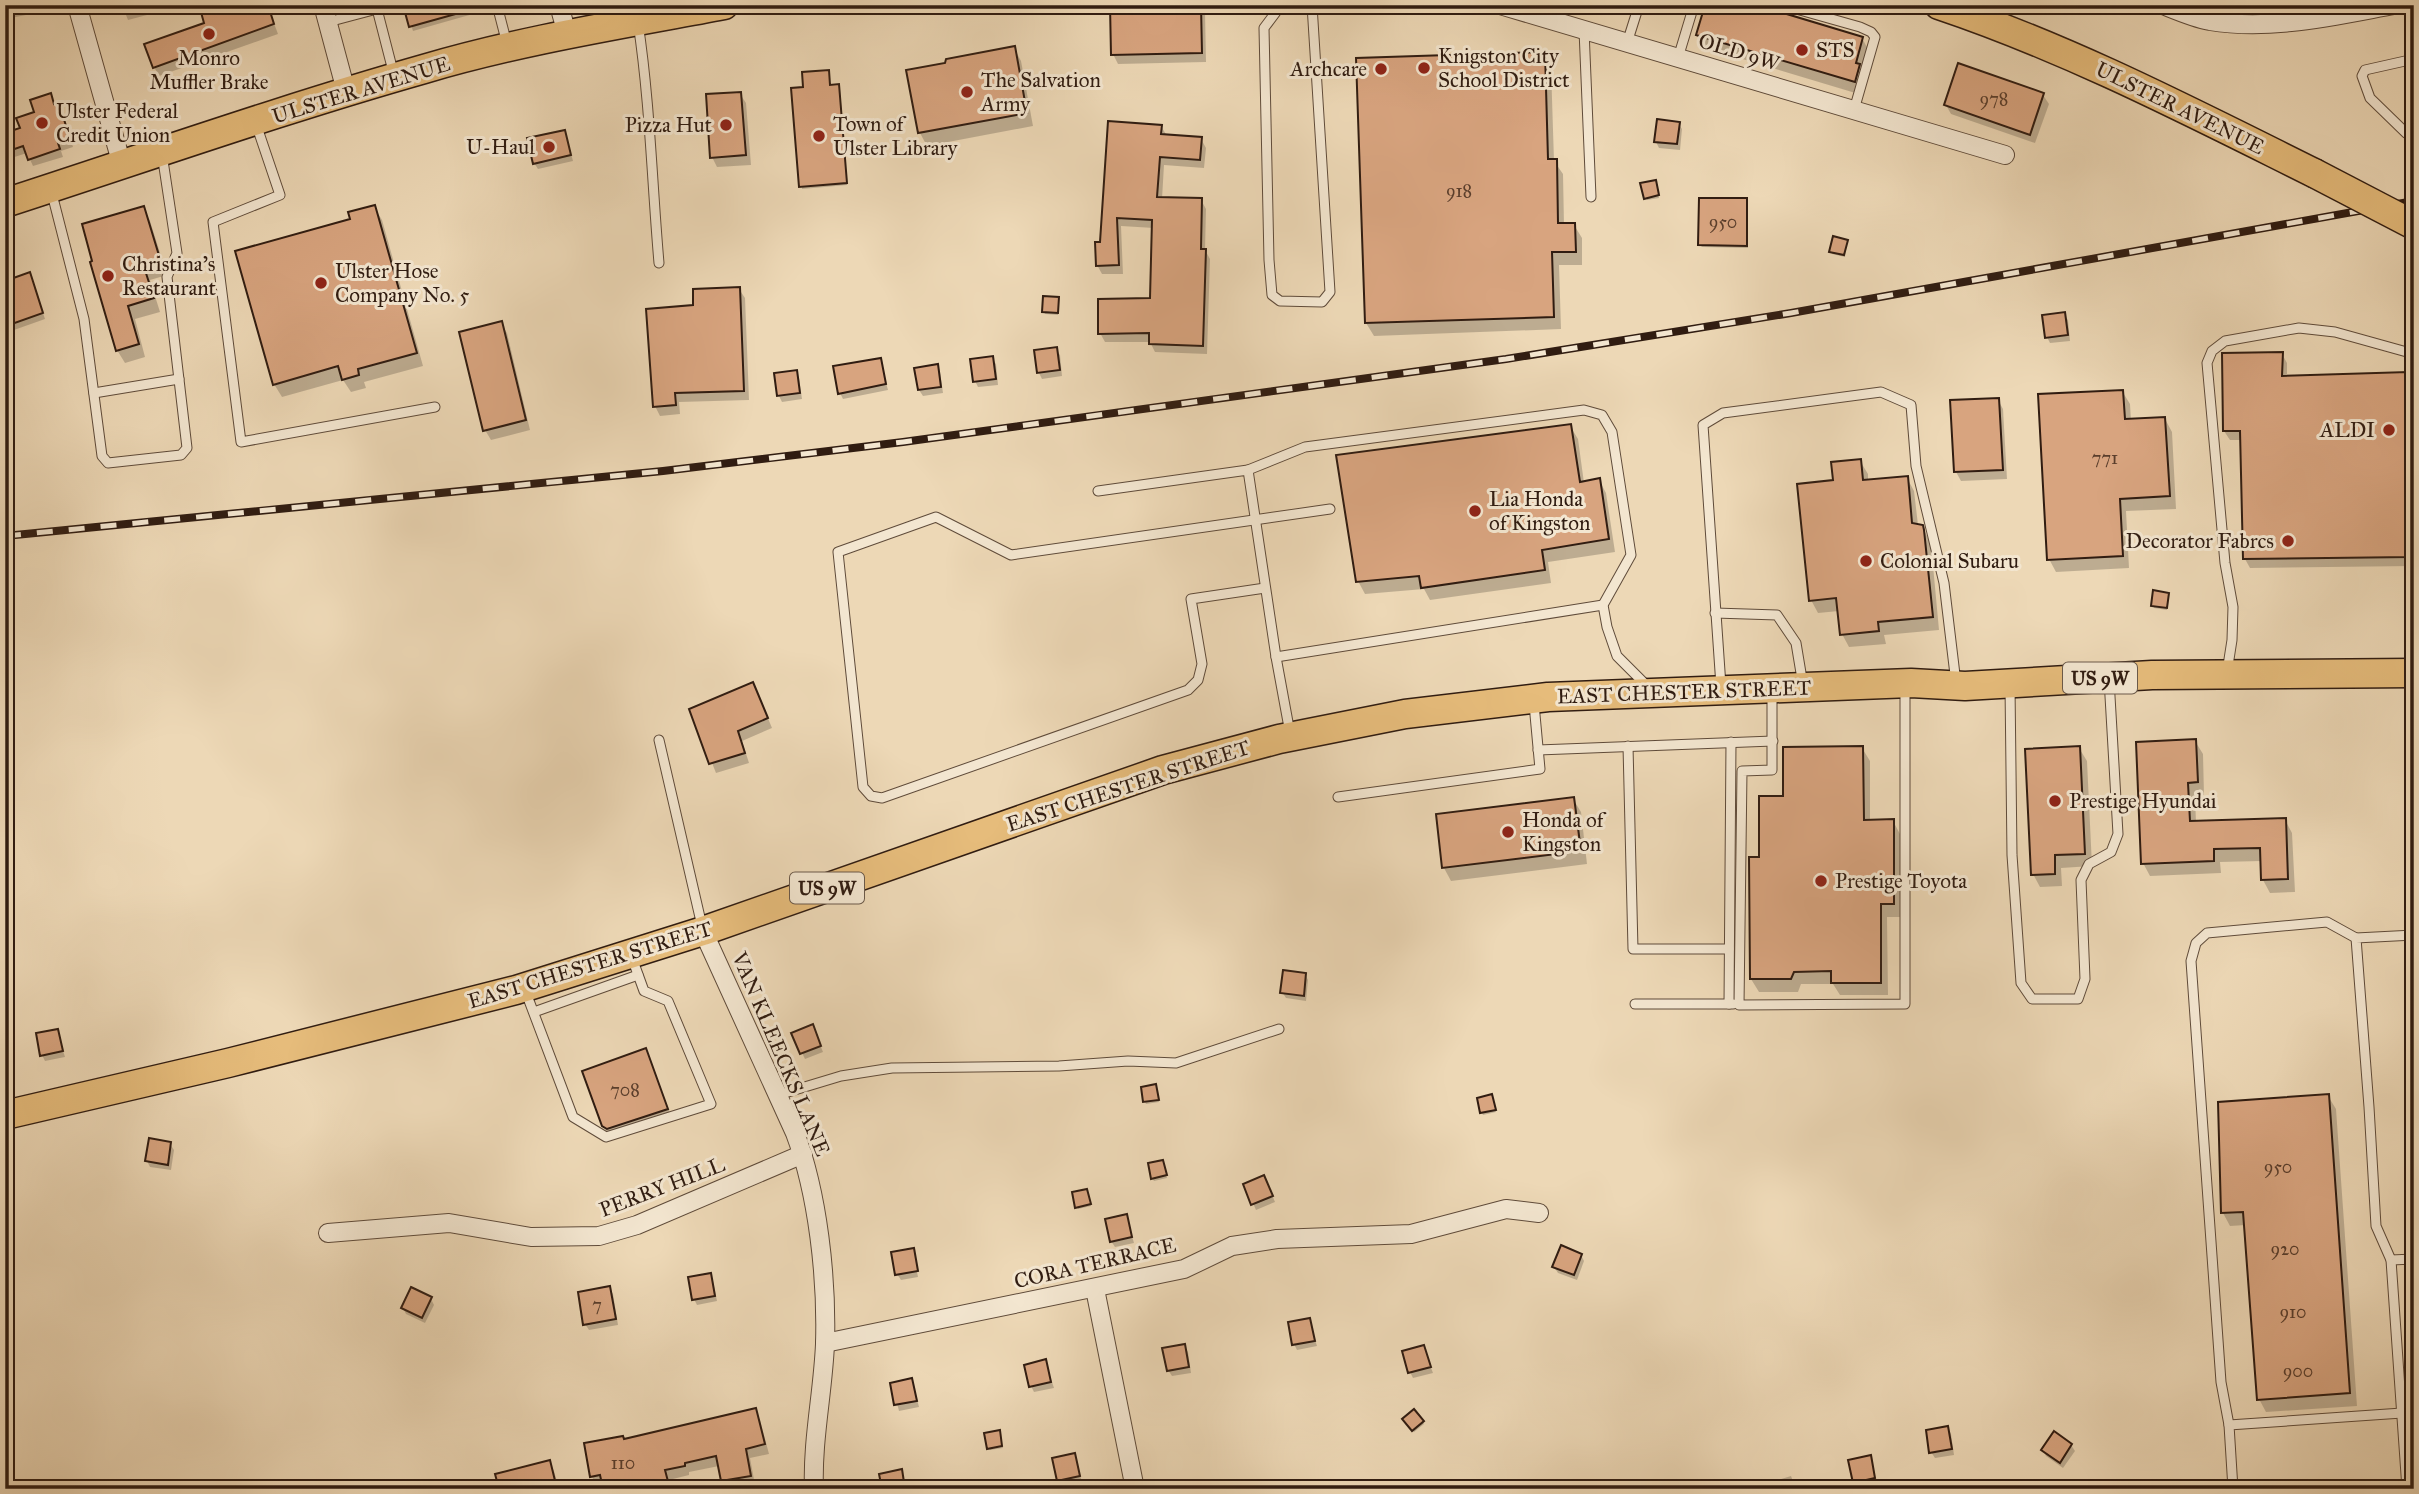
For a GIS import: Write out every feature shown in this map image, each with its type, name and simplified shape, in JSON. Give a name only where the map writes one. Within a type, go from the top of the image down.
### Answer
[{"type":"main road","name":"ULSTER AVENUE","points":[[5,203],[346,91],[567,34],[724,5]]},
{"type":"main road","name":"ULSTER AVENUE","points":[[1939,5],[2004,27],[2143,87],[2414,225]]},
{"type":"main road","name":"EAST CHESTER STREET","points":[[5,1115],[228,1063],[529,1000],[635,965],[703,931],[1163,770],[1291,737],[1405,714],[1534,699],[1722,690],[1956,685],[2109,678],[2414,673]]},
{"type":"street","points":[[77,5],[122,166]]},
{"type":"street","points":[[559,5],[567,34]]},
{"type":"street","name":"OLD 9W","points":[[1500,5],[2005,155]]},
{"type":"street","points":[[2164,5],[2209,13],[2248,25],[2310,21],[2395,5]]},
{"type":"street","points":[[326,13],[346,91]]},
{"type":"street","name":"VAN KLEECKS LANE","points":[[703,931],[803,1154],[816,1203],[825,1343],[814,1489]]},
{"type":"street","name":"PERRY HILL","points":[[328,1233],[449,1223],[531,1237],[599,1236],[637,1225],[803,1154]]},
{"type":"street","name":"CORA TERRACE","points":[[825,1343],[1184,1269],[1232,1246],[1277,1239],[1411,1234],[1506,1209],[1539,1213]]},
{"type":"street","points":[[1095,1289],[1135,1489]]},
{"type":"lane","points":[[497,5],[508,48]]},
{"type":"lane","points":[[1289,5],[1279,8],[1264,28],[1272,295],[1280,301],[1322,302],[1330,292],[1311,5]]},
{"type":"lane","points":[[1627,43],[1639,5]]},
{"type":"lane","points":[[1678,58],[1694,5]]},
{"type":"lane","points":[[1782,5],[1860,27],[1875,37],[1854,110]]},
{"type":"lane","points":[[326,13],[378,7],[395,78]]},
{"type":"lane","points":[[638,21],[646,75],[659,263]]},
{"type":"lane","points":[[1584,30],[1591,197]]},
{"type":"lane","points":[[2414,59],[2365,70],[2362,76],[2370,98],[2406,133],[2414,136]]},
{"type":"lane","points":[[255,122],[280,195],[213,222],[241,442],[435,407]]},
{"type":"lane","points":[[50,188],[84,319],[102,457],[108,463],[181,455],[187,448],[167,277],[177,253],[162,152]]},
{"type":"lane","points":[[2226,676],[2232,640],[2233,607],[2225,563],[2208,377],[2207,363],[2212,351],[2225,341],[2299,328],[2335,332],[2414,354]]},
{"type":"lane","points":[[93,393],[179,379]]},
{"type":"lane","points":[[1722,690],[1703,425],[1723,413],[1881,391],[1911,405],[1916,466],[1944,583],[1956,685]]},
{"type":"lane","points":[[1098,491],[1248,470],[1305,447],[1584,410],[1602,415],[1612,432],[1631,555],[1603,605],[1607,628],[1617,656],[1654,693]]},
{"type":"lane","points":[[1248,470],[1291,737]]},
{"type":"lane","points":[[1265,588],[1191,599],[1202,664],[1198,680],[1188,690],[882,798],[871,796],[863,787],[838,552],[936,517],[1010,555],[1330,509]]},
{"type":"lane","points":[[1276,657],[1603,605]]},
{"type":"lane","points":[[1715,613],[1777,615],[1796,643],[1803,687]]},
{"type":"lane","points":[[2010,683],[2012,855],[2021,983],[2032,999],[2078,999],[2085,979],[2081,880],[2089,863],[2111,852],[2118,835],[2109,678]]},
{"type":"lane","points":[[1635,1004],[1905,1004],[1905,684]]},
{"type":"lane","points":[[1734,1004],[1742,771],[1772,770],[1772,688]]},
{"type":"lane","points":[[1338,797],[1540,769],[1534,699]]},
{"type":"lane","points":[[659,740],[703,931]]},
{"type":"lane","points":[[1538,750],[1773,741]]},
{"type":"lane","points":[[1731,742],[1730,949],[1734,1004]]},
{"type":"lane","points":[[1628,746],[1633,949],[1730,949]]},
{"type":"lane","points":[[2233,1489],[2229,1425],[2221,1381],[2191,961],[2196,943],[2207,933],[2327,922],[2356,938],[2414,934]]},
{"type":"lane","points":[[2356,938],[2370,1107],[2376,1226],[2391,1260],[2407,1489]]},
{"type":"lane","points":[[529,1000],[573,1117],[606,1138],[711,1104],[668,1001],[644,991],[635,965]]},
{"type":"lane","points":[[778,1095],[841,1076],[892,1068],[1059,1066],[1128,1061],[1177,1063],[1279,1029]]},
{"type":"lane","points":[[2391,1260],[2414,1259]]},
{"type":"lane","points":[[2229,1425],[2402,1413]]},
{"type":"building","name":"Monro Muffler Brake","points":[[199,5],[268,5],[274,24],[153,68],[144,44],[204,23]]},
{"type":"building","points":[[403,5],[470,5],[470,10],[409,27]]},
{"type":"building","points":[[1110,5],[1201,5],[1202,53],[1111,55]]},
{"type":"building","name":"STS","points":[[1705,5],[1757,5],[1863,37],[1856,63],[1860,64],[1855,82],[1696,35]]},
{"type":"building","name":"The Salvation Army","points":[[1015,46],[1027,113],[918,133],[906,70],[945,63],[946,59]]},
{"type":"building","points":[[1545,52],[1548,159],[1557,159],[1558,223],[1575,223],[1576,252],[1552,252],[1554,317],[1365,323],[1356,58]]},
{"type":"building","points":[[1958,63],[2044,93],[2030,135],[1944,105]]},
{"type":"building","name":"Town of Ulster Library","points":[[829,70],[830,85],[839,84],[847,183],[799,187],[791,88],[803,87],[802,72]]},
{"type":"building","name":"Pizza Hut","points":[[741,92],[746,155],[710,158],[706,94]]},
{"type":"building","name":"Ulster Federal Credit Union","points":[[51,93],[54,104],[59,103],[70,139],[58,143],[60,149],[28,160],[23,146],[9,151],[5,133],[20,128],[16,118],[34,112],[30,100]]},
{"type":"building","points":[[1657,119],[1680,122],[1677,144],[1654,142]]},
{"type":"building","points":[[1108,121],[1162,125],[1161,134],[1202,137],[1200,160],[1160,157],[1157,197],[1202,198],[1201,249],[1206,249],[1203,346],[1149,344],[1149,333],[1098,334],[1098,299],[1150,298],[1152,220],[1117,218],[1119,265],[1096,266],[1095,242],[1100,242]]},
{"type":"building","name":"U-Haul","points":[[565,130],[571,155],[533,164],[527,138]]},
{"type":"building","points":[[1656,180],[1659,195],[1644,199],[1640,183]]},
{"type":"building","points":[[1699,198],[1747,198],[1747,246],[1698,245]]},
{"type":"building","name":"Ulster Hose Company No. 5","points":[[375,205],[417,353],[358,369],[359,375],[342,380],[338,366],[273,385],[235,251],[350,219],[348,212]]},
{"type":"building","name":"Christina's Restaurant","points":[[144,206],[161,262],[144,267],[154,298],[128,306],[139,344],[116,351],[82,224]]},
{"type":"building","points":[[1833,236],[1848,240],[1844,255],[1829,252]]},
{"type":"building","points":[[30,272],[43,313],[9,325],[5,314],[5,281]]},
{"type":"building","points":[[740,287],[744,391],[675,393],[676,405],[653,407],[646,309],[693,305],[693,289]]},
{"type":"building","points":[[1043,296],[1059,297],[1058,313],[1042,312]]},
{"type":"building","points":[[2065,312],[2068,335],[2045,338],[2042,315]]},
{"type":"building","points":[[502,321],[526,420],[483,431],[459,332]]},
{"type":"building","points":[[1057,347],[1060,370],[1037,373],[1034,350]]},
{"type":"building","points":[[2283,352],[2282,376],[2408,372],[2410,557],[2243,559],[2240,431],[2223,431],[2222,353]]},
{"type":"building","points":[[993,356],[996,379],[973,382],[970,359]]},
{"type":"building","points":[[881,358],[886,384],[838,394],[833,366]]},
{"type":"building","points":[[938,364],[941,387],[918,390],[914,368]]},
{"type":"building","points":[[797,370],[800,393],[777,396],[774,373]]},
{"type":"building","points":[[2123,390],[2125,419],[2165,417],[2170,496],[2120,499],[2123,556],[2047,560],[2038,394]]},
{"type":"building","points":[[1999,398],[2003,470],[1954,472],[1950,400]]},
{"type":"building","name":"Lia Honda of Kingston","points":[[1571,424],[1580,482],[1600,478],[1609,539],[1542,550],[1545,570],[1421,588],[1419,576],[1356,582],[1336,455]]},
{"type":"building","name":"Colonial Subaru","points":[[1861,459],[1863,480],[1908,476],[1912,523],[1923,525],[1924,530],[1933,617],[1878,622],[1879,631],[1840,635],[1836,598],[1809,601],[1797,484],[1833,480],[1831,462]]},
{"type":"building","points":[[2153,590],[2169,593],[2167,608],[2151,606]]},
{"type":"building","points":[[753,682],[768,718],[738,731],[745,753],[709,764],[689,709]]},
{"type":"building","points":[[2196,739],[2198,782],[2188,783],[2190,821],[2286,818],[2288,879],[2261,880],[2260,848],[2214,849],[2214,861],[2141,864],[2136,742]]},
{"type":"building","name":"Prestige Toyota","points":[[1863,746],[1864,820],[1894,819],[1894,904],[1881,904],[1881,983],[1831,983],[1831,971],[1794,972],[1791,979],[1750,979],[1749,857],[1759,857],[1759,796],[1783,796],[1783,747]]},
{"type":"building","name":"Prestige Hyundai","points":[[2080,746],[2085,854],[2055,855],[2055,874],[2031,875],[2025,749]]},
{"type":"building","name":"Honda of Kingston","points":[[1574,797],[1581,851],[1442,868],[1436,814]]},
{"type":"building","points":[[1283,970],[1306,973],[1304,996],[1280,993]]},
{"type":"building","points":[[813,1024],[821,1046],[800,1054],[791,1033]]},
{"type":"building","points":[[58,1029],[63,1051],[40,1056],[36,1033]]},
{"type":"building","points":[[646,1048],[668,1109],[607,1129],[602,1126],[582,1071]]},
{"type":"building","points":[[1156,1084],[1159,1100],[1143,1102],[1141,1087]]},
{"type":"building","points":[[1492,1094],[1496,1110],[1480,1113],[1477,1098]]},
{"type":"building","points":[[2329,1094],[2350,1393],[2257,1400],[2243,1212],[2221,1213],[2218,1102]]},
{"type":"building","points":[[149,1138],[171,1142],[168,1165],[145,1161]]},
{"type":"building","points":[[1163,1160],[1167,1175],[1151,1179],[1148,1163]]},
{"type":"building","points":[[1264,1175],[1273,1196],[1251,1205],[1243,1184]]},
{"type":"building","points":[[1087,1189],[1091,1204],[1075,1208],[1072,1192]]},
{"type":"building","points":[[1127,1214],[1132,1237],[1110,1242],[1105,1219]]},
{"type":"building","points":[[1561,1245],[1582,1254],[1574,1275],[1552,1267]]},
{"type":"building","points":[[914,1248],[918,1271],[895,1275],[891,1252]]},
{"type":"building","points":[[711,1273],[715,1296],[692,1300],[688,1277]]},
{"type":"building","points":[[610,1286],[616,1319],[583,1325],[578,1292]]},
{"type":"building","points":[[411,1287],[432,1297],[422,1318],[401,1308]]},
{"type":"building","points":[[1310,1318],[1315,1341],[1292,1345],[1288,1322]]},
{"type":"building","points":[[1185,1344],[1189,1367],[1167,1371],[1162,1348]]},
{"type":"building","points":[[1424,1345],[1431,1367],[1408,1373],[1402,1351]]},
{"type":"building","points":[[1046,1359],[1051,1382],[1029,1387],[1024,1365]]},
{"type":"building","points":[[912,1378],[917,1401],[894,1405],[890,1383]]},
{"type":"building","points":[[756,1408],[765,1444],[746,1449],[751,1476],[721,1481],[716,1456],[665,1470],[670,1489],[603,1489],[600,1475],[590,1477],[584,1443],[623,1436],[624,1439]]},
{"type":"building","points":[[1414,1409],[1424,1421],[1412,1431],[1402,1419]]},
{"type":"building","points":[[1948,1426],[1952,1449],[1929,1453],[1926,1430]]},
{"type":"building","points":[[1000,1430],[1002,1446],[987,1449],[984,1433]]},
{"type":"building","points":[[2054,1431],[2072,1444],[2060,1463],[2041,1450]]},
{"type":"building","points":[[1075,1453],[1080,1476],[1057,1481],[1052,1458]]},
{"type":"building","points":[[1871,1455],[1875,1478],[1853,1483],[1848,1460]]},
{"type":"building","points":[[550,1460],[557,1489],[499,1489],[495,1474]]},
{"type":"building","points":[[902,1469],[905,1489],[882,1489],[879,1474]]},
{"type":"railway","points":[[5,536],[663,471],[903,442],[1506,359],[1791,313],[2414,201]]},
{"type":"place","name":"Monro Muffler Brake","points":[[209,34]]},
{"type":"place","name":"STS","points":[[1802,50]]},
{"type":"place","name":"Knigston City School District","points":[[1424,68]]},
{"type":"place","name":"Archcare","points":[[1381,69]]},
{"type":"place","name":"The Salvation Army","points":[[967,92]]},
{"type":"place","name":"Ulster Federal Credit Union","points":[[42,123]]},
{"type":"place","name":"Pizza Hut","points":[[726,125]]},
{"type":"place","name":"Town of Ulster Library","points":[[819,136]]},
{"type":"place","name":"U-Haul","points":[[549,147]]},
{"type":"place","name":"Christina's Restaurant","points":[[108,276]]},
{"type":"place","name":"Ulster Hose Company No. 5","points":[[321,283]]},
{"type":"place","name":"ALDI","points":[[2389,430]]},
{"type":"place","name":"Lia Honda of Kingston","points":[[1475,511]]},
{"type":"place","name":"Decorator Fabrcs","points":[[2288,541]]},
{"type":"place","name":"Colonial Subaru","points":[[1866,561]]},
{"type":"place","name":"Prestige Hyundai","points":[[2055,801]]},
{"type":"place","name":"Honda of Kingston","points":[[1508,832]]},
{"type":"place","name":"Prestige Toyota","points":[[1821,881]]}]
